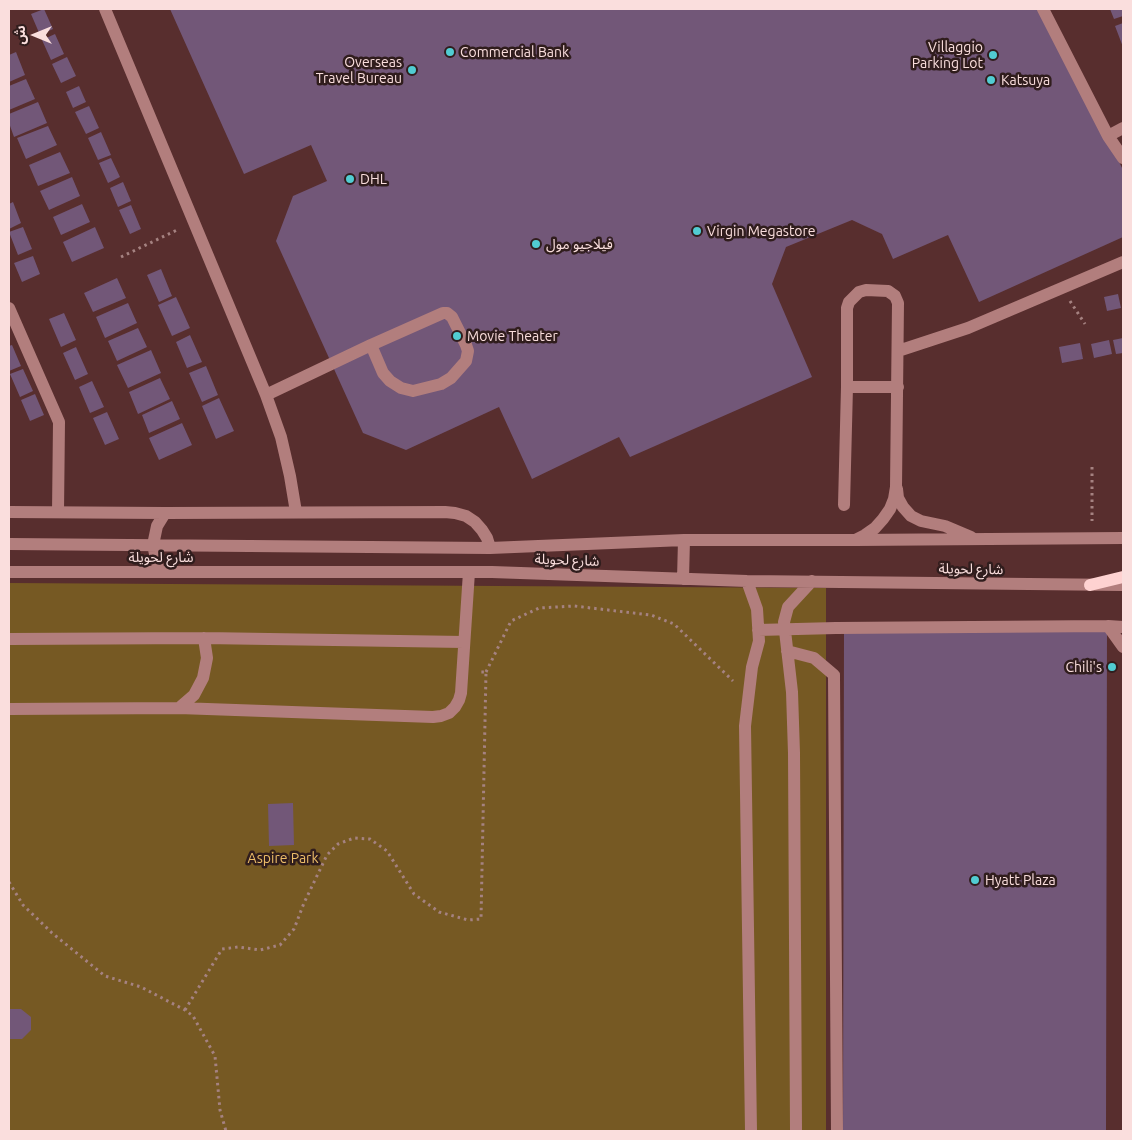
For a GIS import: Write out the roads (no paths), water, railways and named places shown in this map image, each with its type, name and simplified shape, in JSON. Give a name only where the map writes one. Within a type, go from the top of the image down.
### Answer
[{"type":"main road","points":[[1090,585],[1123,577]]},
{"type":"street","points":[[105,9],[266,395],[281,436],[296,512]]},
{"type":"street","points":[[1043,9],[1108,136],[1123,158]]},
{"type":"street","points":[[1108,136],[1123,128]]},
{"type":"street","points":[[898,351],[968,328],[1123,262]]},
{"type":"street","points":[[844,504],[847,308],[859,292],[866,290],[888,291],[895,296],[898,303],[896,487],[898,498],[903,508],[920,521],[945,526],[975,539]]},
{"type":"street","points":[[9,308],[59,422],[58,512]]},
{"type":"street","points":[[266,395],[371,345],[443,313],[447,313],[452,317],[468,351],[466,361],[451,378],[441,384],[413,391],[401,388],[390,381],[383,373],[371,345]]},
{"type":"street","points":[[847,388],[898,387]]},
{"type":"street","points":[[855,540],[866,535],[883,519],[892,504],[896,487]]},
{"type":"street","points":[[9,512],[165,514],[445,512],[466,516],[475,522],[487,538],[490,548]]},
{"type":"street","points":[[159,572],[153,545],[157,526],[165,514]]},
{"type":"street","name":"شارع لحويلة","points":[[9,544],[490,548],[684,540],[1123,538]]},
{"type":"street","points":[[683,579],[684,540]]},
{"type":"street","name":"شارع لحويلة","points":[[9,572],[469,572],[747,581],[1123,585]]},
{"type":"street","points":[[9,709],[179,708],[441,716],[455,708],[462,692],[469,572]]},
{"type":"street","points":[[747,581],[757,609],[759,641],[752,667],[745,726],[751,1131]]},
{"type":"street","points":[[796,1131],[794,744],[792,692],[784,622],[788,607],[812,581]]},
{"type":"street","points":[[1108,626],[1123,648]]},
{"type":"street","points":[[758,630],[1123,627]]},
{"type":"street","points":[[9,639],[204,638],[464,642]]},
{"type":"street","points":[[179,708],[194,695],[203,678],[207,658],[204,638]]},
{"type":"street","points":[[787,651],[814,658],[834,675],[837,1131]]},
{"type":"place","name":"Commercial Bank","points":[[450,52]]},
{"type":"place","name":"Villaggio Parking Lot","points":[[993,55]]},
{"type":"place","name":"Overseas Travel Bureau","points":[[412,70]]},
{"type":"place","name":"Katsuya","points":[[991,80]]},
{"type":"place","name":"DHL","points":[[350,179]]},
{"type":"place","name":"Virgin Megastore","points":[[697,231]]},
{"type":"place","name":"فيلاجيو مول","points":[[536,244]]},
{"type":"place","name":"Movie Theater","points":[[457,336]]},
{"type":"place","name":"Chili's","points":[[1112,667]]},
{"type":"place","name":"Hyatt Plaza","points":[[975,880]]},
{"type":"park label","name":"Aspire Park","points":[[283,858]]}]
